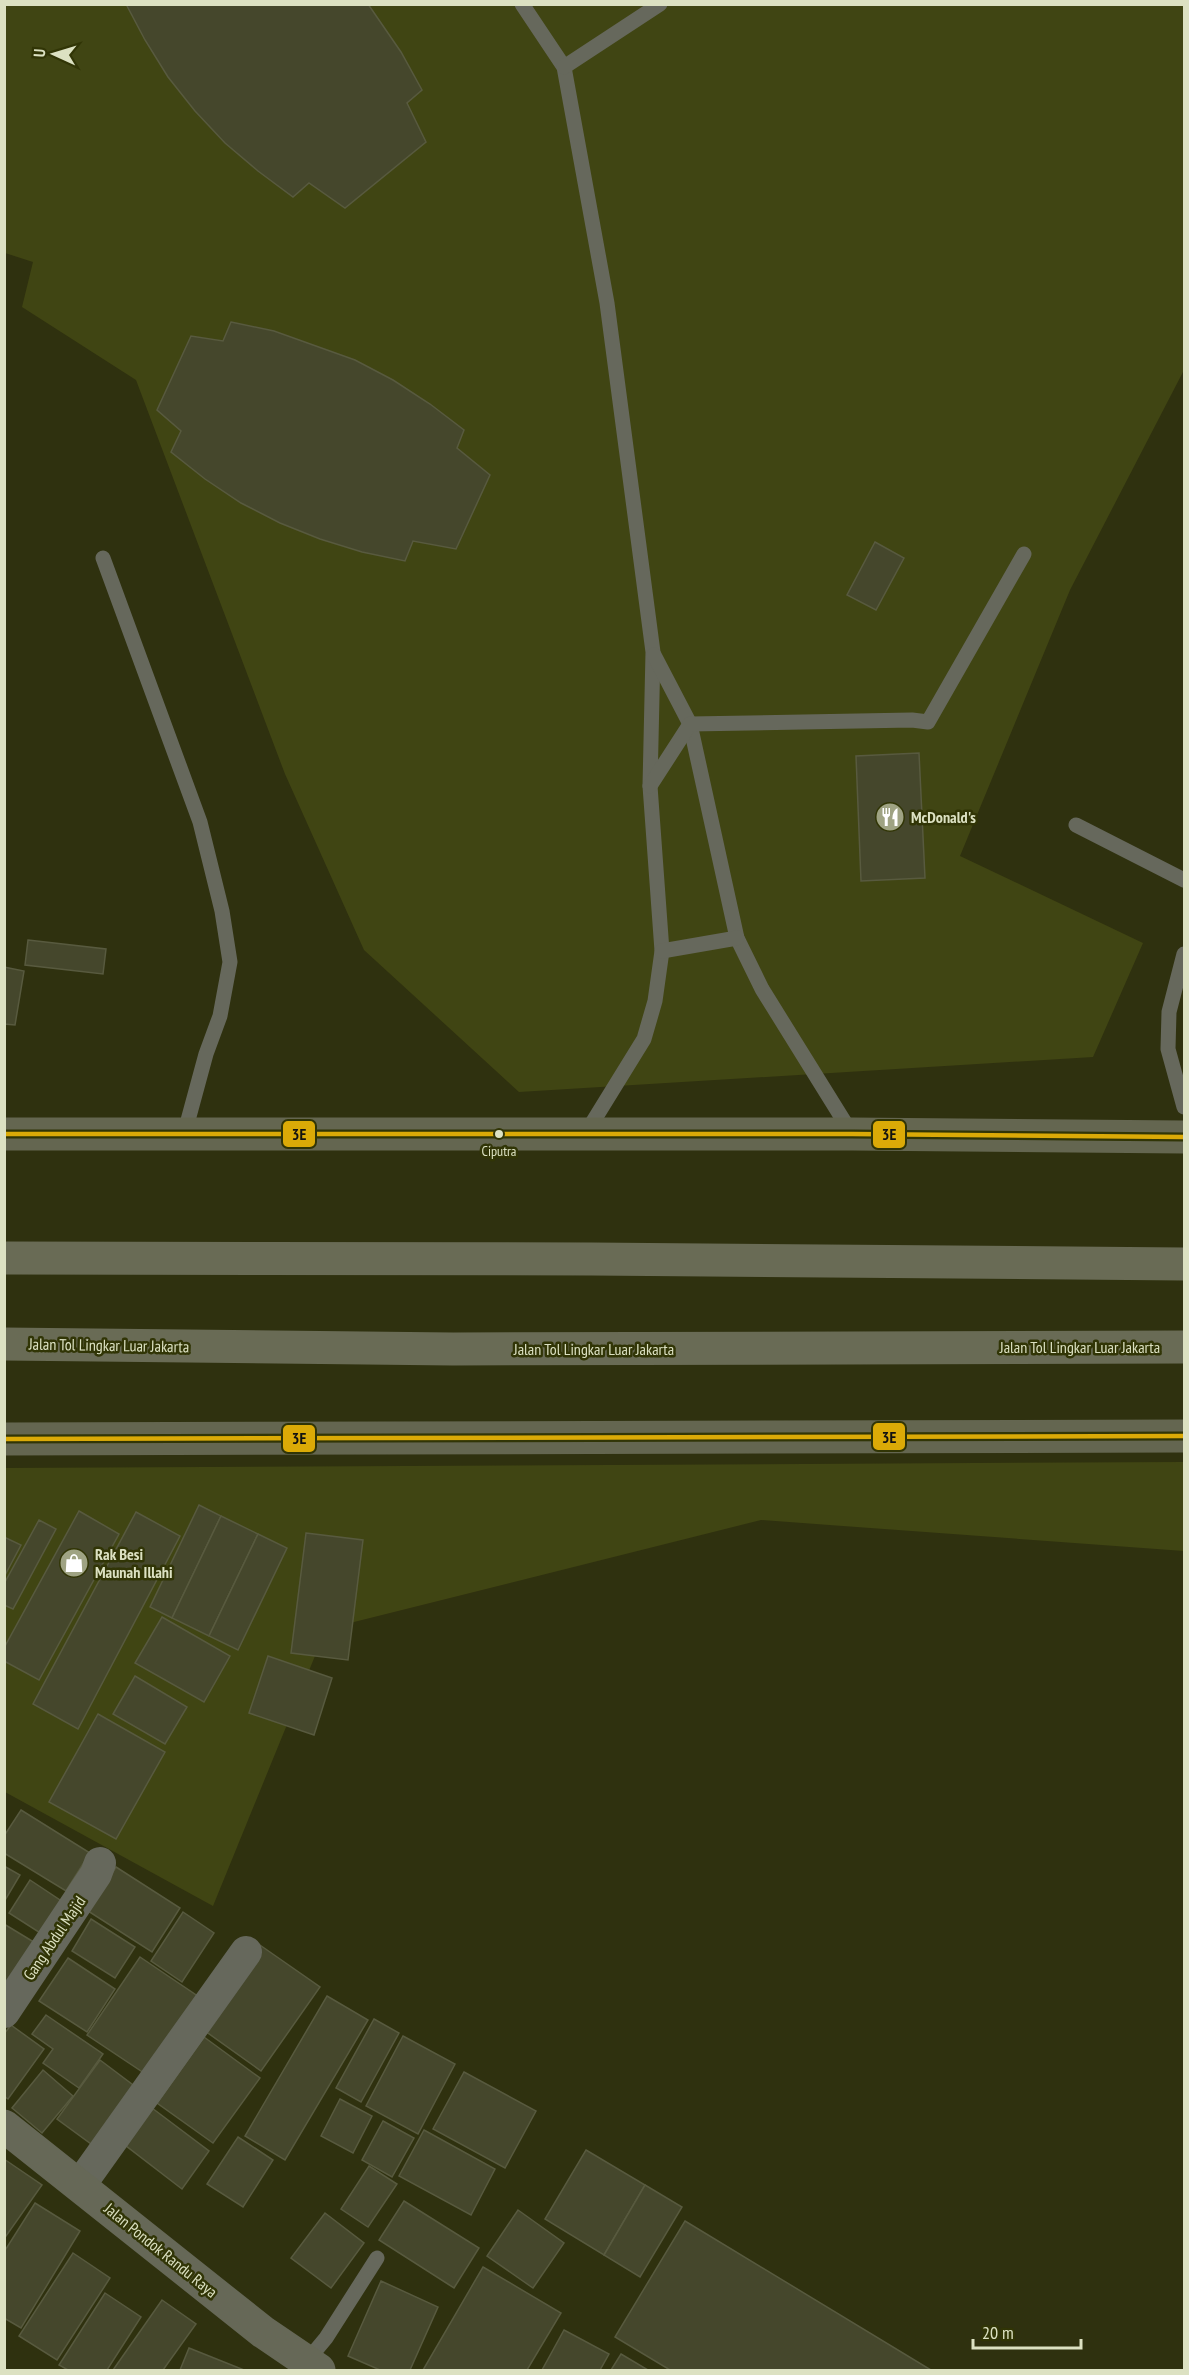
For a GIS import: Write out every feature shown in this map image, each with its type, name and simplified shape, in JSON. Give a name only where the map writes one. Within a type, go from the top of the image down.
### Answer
[{"type":"highway","points":[[4,1258],[592,1259],[1185,1264]]},
{"type":"highway","name":"Jalan Tol Lingkar Luar Jakarta","points":[[4,1344],[453,1349],[1185,1347]]},
{"type":"main road","points":[[4,1134],[852,1134],[1185,1137]]},
{"type":"main road","points":[[4,1439],[1185,1436]]},
{"type":"main road","name":"Jalan Pondok Randu Raya","points":[[4,2126],[263,2332],[313,2366]]},
{"type":"street","name":"Gang Abdul Majid","points":[[4,2012],[96,1874],[100,1863]]},
{"type":"street","points":[[80,2185],[246,1952]]},
{"type":"lane","points":[[522,4],[564,67],[607,303],[653,652],[650,786],[662,951],[655,1001],[644,1039],[585,1134]]},
{"type":"lane","points":[[564,67],[660,4]]},
{"type":"lane","points":[[690,724],[912,720],[928,722],[1024,554]]},
{"type":"lane","points":[[103,558],[200,822],[222,911],[230,962],[220,1016],[206,1054],[184,1135]]},
{"type":"lane","points":[[653,652],[690,724],[737,938],[762,988],[852,1134]]},
{"type":"lane","points":[[650,786],[690,724]]},
{"type":"lane","points":[[1076,825],[1185,880]]},
{"type":"lane","points":[[662,951],[737,938]]},
{"type":"lane","points":[[1185,954],[1169,1012],[1168,1049],[1185,1107]]},
{"type":"lane","points":[[313,2366],[326,2338],[377,2258]]},
{"type":"shaded area","points":[[4,5],[1184,5],[1184,370],[1070,590],[960,856],[1143,943],[1093,1057],[519,1092],[364,950],[285,774],[136,380],[22,307],[33,262],[5,253]]},
{"type":"shaded area","points":[[1184,1462],[1184,1551],[761,1520],[326,1629],[213,1906],[5,1792],[4,1468]]},
{"type":"building","points":[[126,4],[368,4],[401,52],[422,90],[407,103],[426,142],[345,208],[309,183],[293,197],[225,143],[195,111],[168,77]]},
{"type":"building","points":[[231,322],[274,331],[355,360],[393,380],[464,430],[457,448],[490,475],[456,549],[413,541],[405,561],[362,552],[320,539],[280,523],[241,503],[205,479],[171,452],[181,431],[157,410],[191,336],[223,341]]},
{"type":"building","points":[[875,542],[904,558],[876,610],[847,595]]},
{"type":"building","name":"McDonald's","points":[[919,753],[925,878],[861,881],[856,756]]},
{"type":"building","points":[[28,940],[106,949],[103,974],[25,965]]},
{"type":"building","points":[[4,967],[24,971],[15,1025],[4,1024]]},
{"type":"building","points":[[199,1505],[221,1516],[172,1618],[150,1607]]},
{"type":"building","points":[[79,1511],[119,1534],[39,1680],[4,1661],[4,1648]]},
{"type":"building","points":[[136,1512],[180,1536],[78,1729],[33,1704]]},
{"type":"building","points":[[221,1516],[258,1534],[209,1636],[172,1618]]},
{"type":"building","points":[[39,1520],[56,1529],[13,1609],[4,1605],[4,1584]]},
{"type":"building","points":[[306,1533],[363,1540],[348,1660],[291,1653]]},
{"type":"building","points":[[258,1534],[287,1548],[238,1650],[209,1636]]},
{"type":"building","points":[[4,1537],[21,1545],[4,1577]]},
{"type":"building","points":[[162,1617],[230,1656],[204,1702],[135,1663]]},
{"type":"building","points":[[268,1656],[332,1678],[314,1735],[249,1713]]},
{"type":"building","points":[[135,1676],[187,1707],[165,1744],[113,1714]]},
{"type":"building","points":[[98,1714],[165,1752],[116,1839],[49,1802]]},
{"type":"building","points":[[21,1810],[90,1853],[66,1891],[4,1853],[4,1836]]},
{"type":"building","points":[[4,1866],[20,1875],[4,1902]]},
{"type":"building","points":[[116,1867],[180,1908],[152,1952],[88,1911]]},
{"type":"building","points":[[30,1880],[69,1906],[48,1938],[9,1913]]},
{"type":"building","points":[[183,1912],[214,1933],[182,1982],[151,1961]]},
{"type":"building","points":[[91,1919],[135,1947],[115,1978],[72,1951]]},
{"type":"building","points":[[4,1924],[42,1947],[4,1992]]},
{"type":"building","points":[[257,1943],[320,1987],[261,2071],[198,2026]]},
{"type":"building","points":[[140,1957],[205,2001],[153,2079],[87,2035]]},
{"type":"building","points":[[68,1958],[115,1989],[87,2032],[39,2001]]},
{"type":"building","points":[[327,1996],[368,2020],[285,2160],[245,2136]]},
{"type":"building","points":[[46,2015],[103,2054],[79,2088],[43,2063],[53,2049],[32,2034]]},
{"type":"building","points":[[374,2019],[399,2033],[361,2102],[336,2088]]},
{"type":"building","points":[[11,2025],[44,2049],[8,2099],[4,2096],[4,2034]]},
{"type":"building","points":[[403,2036],[455,2064],[418,2134],[366,2106]]},
{"type":"building","points":[[204,2037],[260,2078],[213,2143],[157,2103]]},
{"type":"building","points":[[100,2060],[145,2094],[102,2152],[57,2119]]},
{"type":"building","points":[[43,2070],[73,2096],[42,2133],[12,2108]]},
{"type":"building","points":[[464,2072],[536,2111],[505,2168],[433,2129]]},
{"type":"building","points":[[340,2099],[372,2116],[353,2153],[321,2136]]},
{"type":"building","points":[[148,2105],[209,2151],[182,2189],[121,2142]]},
{"type":"building","points":[[383,2121],[414,2138],[392,2177],[362,2160]]},
{"type":"building","points":[[424,2130],[495,2169],[471,2215],[399,2176]]},
{"type":"building","points":[[238,2137],[273,2160],[243,2207],[207,2184]]},
{"type":"building","points":[[586,2150],[645,2185],[604,2255],[545,2219]]},
{"type":"building","points":[[4,2159],[42,2185],[4,2239]]},
{"type":"building","points":[[369,2166],[397,2184],[368,2227],[341,2209]]},
{"type":"building","points":[[645,2185],[682,2207],[640,2277],[604,2255]]},
{"type":"building","points":[[404,2201],[479,2248],[454,2288],[379,2240]]},
{"type":"building","points":[[35,2203],[80,2231],[21,2328],[4,2318],[4,2252]]},
{"type":"building","points":[[518,2210],[564,2243],[533,2288],[487,2256]]},
{"type":"building","points":[[325,2213],[364,2243],[331,2288],[291,2258]]},
{"type":"building","points":[[685,2221],[931,2370],[670,2370],[615,2337]]},
{"type":"building","points":[[73,2253],[110,2278],[57,2360],[19,2336]]},
{"type":"building","points":[[483,2267],[561,2313],[527,2370],[423,2370]]},
{"type":"building","points":[[381,2281],[438,2307],[410,2370],[380,2370],[348,2356]]},
{"type":"building","points":[[105,2293],[141,2317],[107,2370],[68,2370],[59,2365]]},
{"type":"building","points":[[162,2300],[196,2324],[163,2370],[113,2370]]},
{"type":"building","points":[[564,2330],[609,2354],[600,2370],[542,2370]]},
{"type":"building","points":[[189,2348],[244,2370],[180,2370]]},
{"type":"building","points":[[621,2354],[648,2370],[611,2370]]},
{"type":"transit line","name":"3E","points":[[4,1134],[852,1134],[1184,1137]]},
{"type":"transit line","name":"3E","points":[[4,1439],[1184,1436]]},
{"type":"place","name":"McDonald's","points":[[890,817]]},
{"type":"place","name":"Ciputra","points":[[499,1134]]},
{"type":"place","name":"Rak Besi Maunah Illahi","points":[[74,1563]]}]
